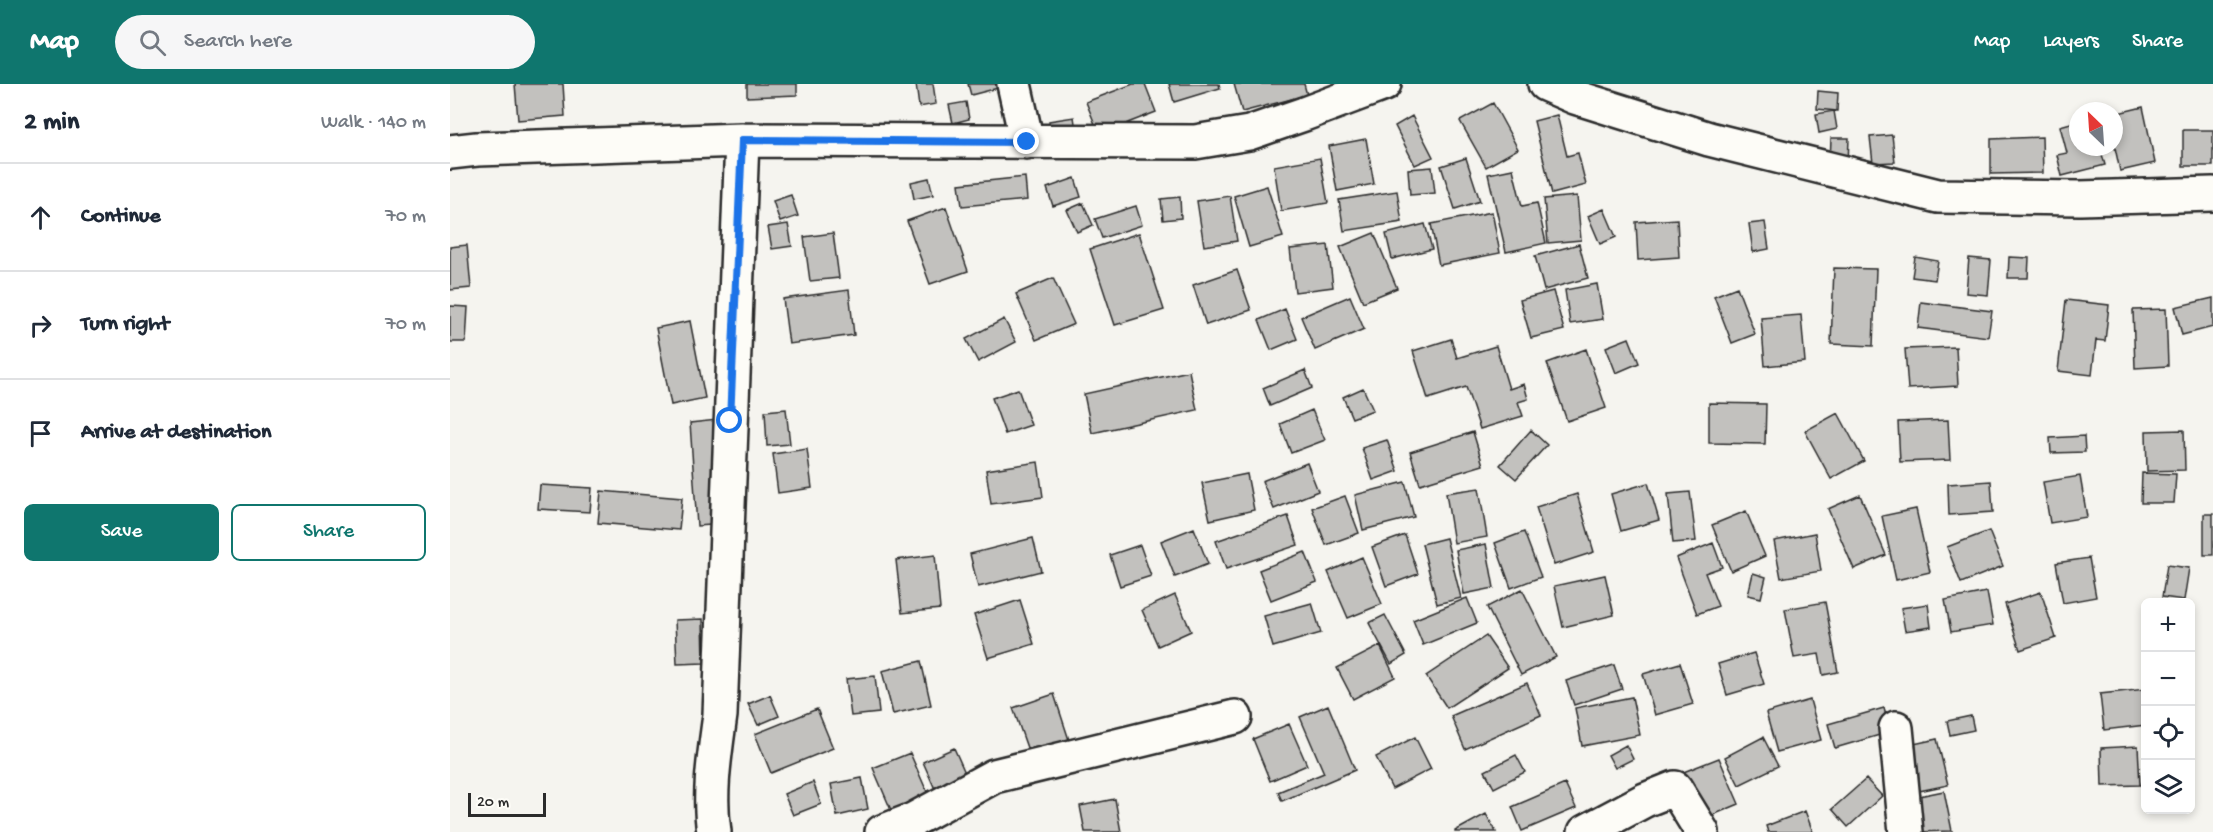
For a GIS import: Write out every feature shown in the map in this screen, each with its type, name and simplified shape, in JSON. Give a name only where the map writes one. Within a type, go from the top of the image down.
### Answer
[{"type":"street","points":[[1014,84],[1027,142]]},
{"type":"street","points":[[450,152],[477,149],[742,140],[1195,142],[1249,133],[1384,84]]},
{"type":"street","points":[[1545,84],[1575,97],[1709,139],[1938,196],[2080,198],[2213,194]]},
{"type":"street","points":[[714,832],[713,774],[720,715],[742,140]]},
{"type":"street","points":[[882,832],[913,820],[994,776],[1234,717]]},
{"type":"street","points":[[1896,728],[1906,832]]},
{"type":"street","points":[[1585,832],[1645,800],[1676,788],[1702,832]]},
{"type":"building","points":[[515,84],[563,84],[565,116],[518,120]]},
{"type":"building","points":[[747,84],[797,84],[797,95],[747,97]]},
{"type":"building","points":[[916,84],[933,84],[936,104],[919,107]]},
{"type":"building","points":[[968,84],[1001,84],[1002,87],[971,95]]},
{"type":"building","points":[[1133,84],[1145,84],[1156,112],[1099,134],[1086,102]]},
{"type":"building","points":[[1169,84],[1219,84],[1220,88],[1174,102]]},
{"type":"building","points":[[1234,84],[1304,84],[1307,95],[1242,112]]},
{"type":"building","points":[[1818,91],[1838,93],[1837,111],[1817,109]]},
{"type":"building","points":[[966,102],[969,119],[953,123],[949,105]]},
{"type":"building","points":[[1493,103],[1518,149],[1486,167],[1460,121]]},
{"type":"building","points":[[2143,107],[2155,163],[2120,171],[2117,156],[2123,156],[2123,112]]},
{"type":"building","points":[[1834,111],[1837,129],[1819,133],[1816,114]]},
{"type":"building","points":[[1557,115],[1567,156],[1578,153],[1586,185],[1552,194],[1534,121]]},
{"type":"building","points":[[1412,116],[1433,157],[1415,165],[1395,126]]},
{"type":"building","points":[[1074,117],[1077,136],[1051,139],[1049,121]]},
{"type":"building","points":[[2069,124],[2069,156],[2102,156],[2105,165],[2062,176],[2057,155],[2067,153],[2060,126]]},
{"type":"building","points":[[2183,130],[2213,130],[2213,166],[2183,166]]},
{"type":"building","points":[[1892,135],[1895,162],[1873,163],[1870,137]]},
{"type":"building","points":[[2042,137],[2043,173],[1991,174],[1991,139]]},
{"type":"building","points":[[1831,138],[1849,138],[1848,164],[1830,163]]},
{"type":"building","points":[[1366,139],[1374,184],[1337,191],[1329,146]]},
{"type":"building","points":[[1320,158],[1328,203],[1281,211],[1274,166]]},
{"type":"building","points":[[1466,158],[1480,201],[1455,209],[1441,166]]},
{"type":"building","points":[[1432,167],[1435,193],[1410,195],[1408,169]]},
{"type":"building","points":[[1513,169],[1522,206],[1537,203],[1546,243],[1506,252],[1488,174]]},
{"type":"building","points":[[1025,177],[1027,200],[962,206],[959,184]]},
{"type":"building","points":[[929,178],[933,195],[914,199],[911,182]]},
{"type":"building","points":[[1075,178],[1081,197],[1053,206],[1047,188]]},
{"type":"building","points":[[1267,186],[1283,237],[1249,247],[1234,196]]},
{"type":"building","points":[[1397,191],[1402,222],[1344,231],[1339,200]]},
{"type":"building","points":[[791,195],[798,216],[780,222],[773,201]]},
{"type":"building","points":[[1230,196],[1237,241],[1204,246],[1197,201]]},
{"type":"building","points":[[1577,196],[1581,240],[1548,243],[1544,199]]},
{"type":"building","points":[[1180,197],[1181,218],[1163,220],[1161,199]]},
{"type":"building","points":[[1083,203],[1093,225],[1077,232],[1067,210]]},
{"type":"building","points":[[1136,206],[1142,225],[1102,238],[1095,219]]},
{"type":"building","points":[[946,207],[968,271],[930,284],[907,221]]},
{"type":"building","points":[[1604,209],[1616,237],[1600,244],[1588,216]]},
{"type":"building","points":[[1492,212],[1500,253],[1439,265],[1431,224]]},
{"type":"building","points":[[1677,219],[1679,257],[1638,260],[1636,222]]},
{"type":"building","points":[[1765,222],[1769,249],[1753,252],[1749,224]]},
{"type":"building","points":[[788,224],[792,246],[772,249],[768,227]]},
{"type":"building","points":[[1425,224],[1432,249],[1392,259],[1386,234]]},
{"type":"building","points":[[833,233],[839,278],[810,281],[804,237]]},
{"type":"building","points":[[1139,233],[1164,310],[1115,325],[1090,249]]},
{"type":"building","points":[[1374,233],[1397,288],[1363,302],[1340,247]]},
{"type":"building","points":[[1579,244],[1588,278],[1544,290],[1535,256]]},
{"type":"building","points":[[467,245],[471,288],[450,290],[450,247]]},
{"type":"building","points":[[1328,245],[1333,287],[1295,292],[1290,249]]},
{"type":"building","points":[[1915,257],[1938,261],[1935,280],[1912,277]]},
{"type":"building","points":[[2009,257],[2029,258],[2028,278],[2008,278]]},
{"type":"building","points":[[1969,258],[1991,260],[1988,295],[1966,293]]},
{"type":"building","points":[[1834,268],[1876,269],[1873,346],[1831,344]]},
{"type":"building","points":[[1237,270],[1251,310],[1206,325],[1193,285]]},
{"type":"building","points":[[1053,278],[1074,324],[1036,340],[1016,294]]},
{"type":"building","points":[[1597,284],[1603,319],[1570,324],[1565,290]]},
{"type":"building","points":[[1737,287],[1755,334],[1732,343],[1714,296]]},
{"type":"building","points":[[849,290],[854,335],[789,344],[783,299]]},
{"type":"building","points":[[1553,291],[1564,330],[1531,338],[1520,300]]},
{"type":"building","points":[[1350,296],[1364,329],[1315,350],[1301,317]]},
{"type":"building","points":[[2213,298],[2213,327],[2182,335],[2175,307]]},
{"type":"building","points":[[2066,300],[2109,305],[2105,341],[2096,340],[2092,375],[2058,371]]},
{"type":"building","points":[[1921,302],[1992,311],[1988,337],[1918,328]]},
{"type":"building","points":[[450,306],[468,307],[466,342],[450,342]]},
{"type":"building","points":[[1285,309],[1297,339],[1271,350],[1259,320]]},
{"type":"building","points":[[2166,309],[2168,366],[2135,368],[2133,310]]},
{"type":"building","points":[[1801,315],[1805,362],[1765,366],[1761,318]]},
{"type":"building","points":[[1004,319],[1016,342],[978,362],[966,339]]},
{"type":"building","points":[[690,321],[705,398],[671,405],[656,328]]},
{"type":"building","points":[[1629,338],[1639,363],[1616,373],[1606,347]]},
{"type":"building","points":[[1451,339],[1457,358],[1496,346],[1509,389],[1524,384],[1528,399],[1518,402],[1523,416],[1480,429],[1466,387],[1428,399],[1413,351]]},
{"type":"building","points":[[1956,347],[1958,386],[1908,389],[1905,349]]},
{"type":"building","points":[[1586,349],[1606,408],[1567,421],[1547,363]]},
{"type":"building","points":[[1305,370],[1312,388],[1270,406],[1263,388]]},
{"type":"building","points":[[1189,371],[1197,410],[1092,433],[1084,394]]},
{"type":"building","points":[[1363,388],[1373,410],[1352,418],[1343,397]]},
{"type":"building","points":[[1018,389],[1031,425],[1005,434],[992,398]]},
{"type":"building","points":[[1709,403],[1766,404],[1765,444],[1709,443]]},
{"type":"building","points":[[786,409],[790,444],[767,446],[765,411]]},
{"type":"building","points":[[1312,410],[1325,440],[1291,453],[1280,424]]},
{"type":"building","points":[[1838,413],[1864,461],[1831,479],[1805,431]]},
{"type":"building","points":[[717,420],[725,524],[697,526],[690,423]]},
{"type":"building","points":[[1948,420],[1950,460],[1900,462],[1898,422]]},
{"type":"building","points":[[1531,430],[1547,445],[1516,479],[1500,465]]},
{"type":"building","points":[[2184,430],[2185,470],[2147,471],[2146,431]]},
{"type":"building","points":[[1473,432],[1483,465],[1420,484],[1410,452]]},
{"type":"building","points":[[2084,436],[2085,452],[2051,453],[2050,438]]},
{"type":"building","points":[[1387,440],[1398,471],[1373,480],[1362,448]]},
{"type":"building","points":[[807,449],[812,488],[778,493],[773,454]]},
{"type":"building","points":[[1038,462],[1043,497],[991,504],[986,470]]},
{"type":"building","points":[[1307,463],[1318,491],[1274,509],[1262,481]]},
{"type":"building","points":[[2142,473],[2176,474],[2174,503],[2141,503]]},
{"type":"building","points":[[1247,474],[1254,510],[1210,520],[1202,483]]},
{"type":"building","points":[[2080,476],[2087,517],[2050,523],[2043,482]]},
{"type":"building","points":[[1991,481],[1993,512],[1949,515],[1948,484]]},
{"type":"building","points":[[1405,482],[1414,517],[1363,530],[1355,495]]},
{"type":"building","points":[[1648,483],[1659,520],[1621,531],[1611,494]]},
{"type":"building","points":[[540,485],[592,488],[590,512],[538,509]]},
{"type":"building","points":[[1479,488],[1487,537],[1454,543],[1446,493]]},
{"type":"building","points":[[601,491],[682,498],[679,530],[598,523]]},
{"type":"building","points":[[1690,492],[1696,541],[1673,543],[1668,494]]},
{"type":"building","points":[[1577,494],[1594,552],[1554,565],[1536,507]]},
{"type":"building","points":[[1860,495],[1886,555],[1854,569],[1828,509]]},
{"type":"building","points":[[1345,496],[1359,533],[1326,545],[1312,508]]},
{"type":"building","points":[[1916,509],[1930,572],[1896,580],[1882,516]]},
{"type":"building","points":[[1746,511],[1765,556],[1731,571],[1712,525]]},
{"type":"building","points":[[2204,514],[2213,514],[2213,555],[2204,555]]},
{"type":"building","points":[[1288,516],[1298,545],[1226,569],[1216,541]]},
{"type":"building","points":[[1194,528],[1208,564],[1175,577],[1161,541]]},
{"type":"building","points":[[1989,531],[2003,566],[1961,583],[1947,547]]},
{"type":"building","points":[[1524,532],[1541,577],[1511,588],[1495,543]]},
{"type":"building","points":[[1815,533],[1821,571],[1781,578],[1774,541]]},
{"type":"building","points":[[1405,535],[1418,574],[1386,586],[1372,547]]},
{"type":"building","points":[[1033,538],[1041,571],[978,587],[970,554]]},
{"type":"building","points":[[1446,538],[1461,598],[1437,604],[1422,544]]},
{"type":"building","points":[[1713,543],[1722,567],[1705,573],[1718,606],[1697,614],[1676,558]]},
{"type":"building","points":[[1486,544],[1494,588],[1464,594],[1456,550]]},
{"type":"building","points":[[1140,545],[1151,576],[1120,586],[1110,555]]},
{"type":"building","points":[[1305,552],[1317,582],[1271,600],[1259,570]]},
{"type":"building","points":[[935,555],[940,609],[902,613],[896,560]]},
{"type":"building","points":[[1362,557],[1382,604],[1348,618],[1328,572]]},
{"type":"building","points":[[2089,558],[2096,597],[2063,603],[2056,563]]},
{"type":"building","points":[[2167,565],[2189,568],[2184,598],[2162,597]]},
{"type":"building","points":[[1753,573],[1766,577],[1761,598],[1748,595]]},
{"type":"building","points":[[1605,575],[1614,615],[1563,627],[1554,586]]},
{"type":"building","points":[[1522,589],[1556,657],[1521,675],[1487,607]]},
{"type":"building","points":[[1987,592],[1993,625],[1951,632],[1945,600]]},
{"type":"building","points":[[2041,592],[2056,638],[2020,650],[2005,604]]},
{"type":"building","points":[[1175,595],[1191,631],[1158,646],[1142,610]]},
{"type":"building","points":[[1467,598],[1477,623],[1423,645],[1413,620]]},
{"type":"building","points":[[1020,600],[1034,644],[988,658],[974,615]]},
{"type":"building","points":[[1825,602],[1838,672],[1823,675],[1819,654],[1794,658],[1785,609]]},
{"type":"building","points":[[1312,603],[1321,633],[1273,647],[1264,616]]},
{"type":"building","points":[[1928,604],[1931,627],[1905,631],[1901,608]]},
{"type":"building","points":[[1385,615],[1406,655],[1391,664],[1369,623]]},
{"type":"building","points":[[703,619],[704,663],[677,664],[675,620]]},
{"type":"building","points":[[1486,636],[1508,668],[1447,708],[1426,676]]},
{"type":"building","points":[[1380,646],[1395,677],[1353,699],[1337,668]]},
{"type":"building","points":[[1754,653],[1764,684],[1727,695],[1718,664]]},
{"type":"building","points":[[921,661],[931,705],[893,714],[882,671]]},
{"type":"building","points":[[1680,663],[1693,704],[1655,715],[1643,674]]},
{"type":"building","points":[[1614,665],[1622,689],[1574,705],[1566,681]]},
{"type":"building","points":[[875,676],[879,713],[851,716],[846,679]]},
{"type":"building","points":[[1527,683],[1541,715],[1465,749],[1451,716]]},
{"type":"building","points":[[2141,690],[2141,726],[2104,730],[2100,694]]},
{"type":"building","points":[[1054,694],[1072,749],[1032,762],[1013,708]]},
{"type":"building","points":[[770,695],[779,716],[758,725],[748,704]]},
{"type":"building","points":[[1632,697],[1640,735],[1582,746],[1575,708]]},
{"type":"building","points":[[1810,700],[1821,740],[1777,752],[1766,713]]},
{"type":"building","points":[[1328,705],[1355,770],[1282,801],[1278,792],[1324,773],[1300,717]]},
{"type":"building","points":[[1884,708],[1890,732],[1835,748],[1828,724]]},
{"type":"building","points":[[817,709],[833,748],[771,773],[755,734]]},
{"type":"building","points":[[1971,716],[1974,730],[1950,735],[1947,721]]},
{"type":"building","points":[[1289,724],[1307,765],[1270,781],[1253,739]]},
{"type":"building","points":[[1415,737],[1431,769],[1392,789],[1376,757]]},
{"type":"building","points":[[1763,737],[1778,766],[1739,785],[1725,757]]},
{"type":"building","points":[[1937,739],[1948,785],[1919,791],[1909,745]]},
{"type":"building","points":[[1626,745],[1633,759],[1615,768],[1608,755]]},
{"type":"building","points":[[2138,746],[2140,785],[2102,786],[2101,748]]},
{"type":"building","points":[[954,748],[966,775],[935,789],[923,762]]},
{"type":"building","points":[[910,753],[931,801],[894,817],[873,768]]},
{"type":"building","points":[[1516,755],[1525,772],[1494,788],[1485,771]]},
{"type":"building","points":[[1719,758],[1739,804],[1701,820],[1681,773]]},
{"type":"building","points":[[862,778],[868,809],[837,816],[831,784]]},
{"type":"building","points":[[1866,779],[1882,796],[1848,827],[1832,809]]},
{"type":"building","points":[[813,782],[821,804],[793,815],[784,794]]},
{"type":"building","points":[[1565,784],[1576,808],[1522,831],[1512,807]]},
{"type":"building","points":[[1944,791],[1952,831],[1916,832],[1909,798]]},
{"type":"building","points":[[1115,799],[1121,832],[1085,832],[1080,806]]},
{"type":"building","points":[[1805,811],[1813,832],[1768,832],[1766,826]]},
{"type":"building","points":[[1486,814],[1496,832],[1455,832],[1455,831]]},
{"type":"route","points":[[730,421],[742,140],[1027,142]]}]
